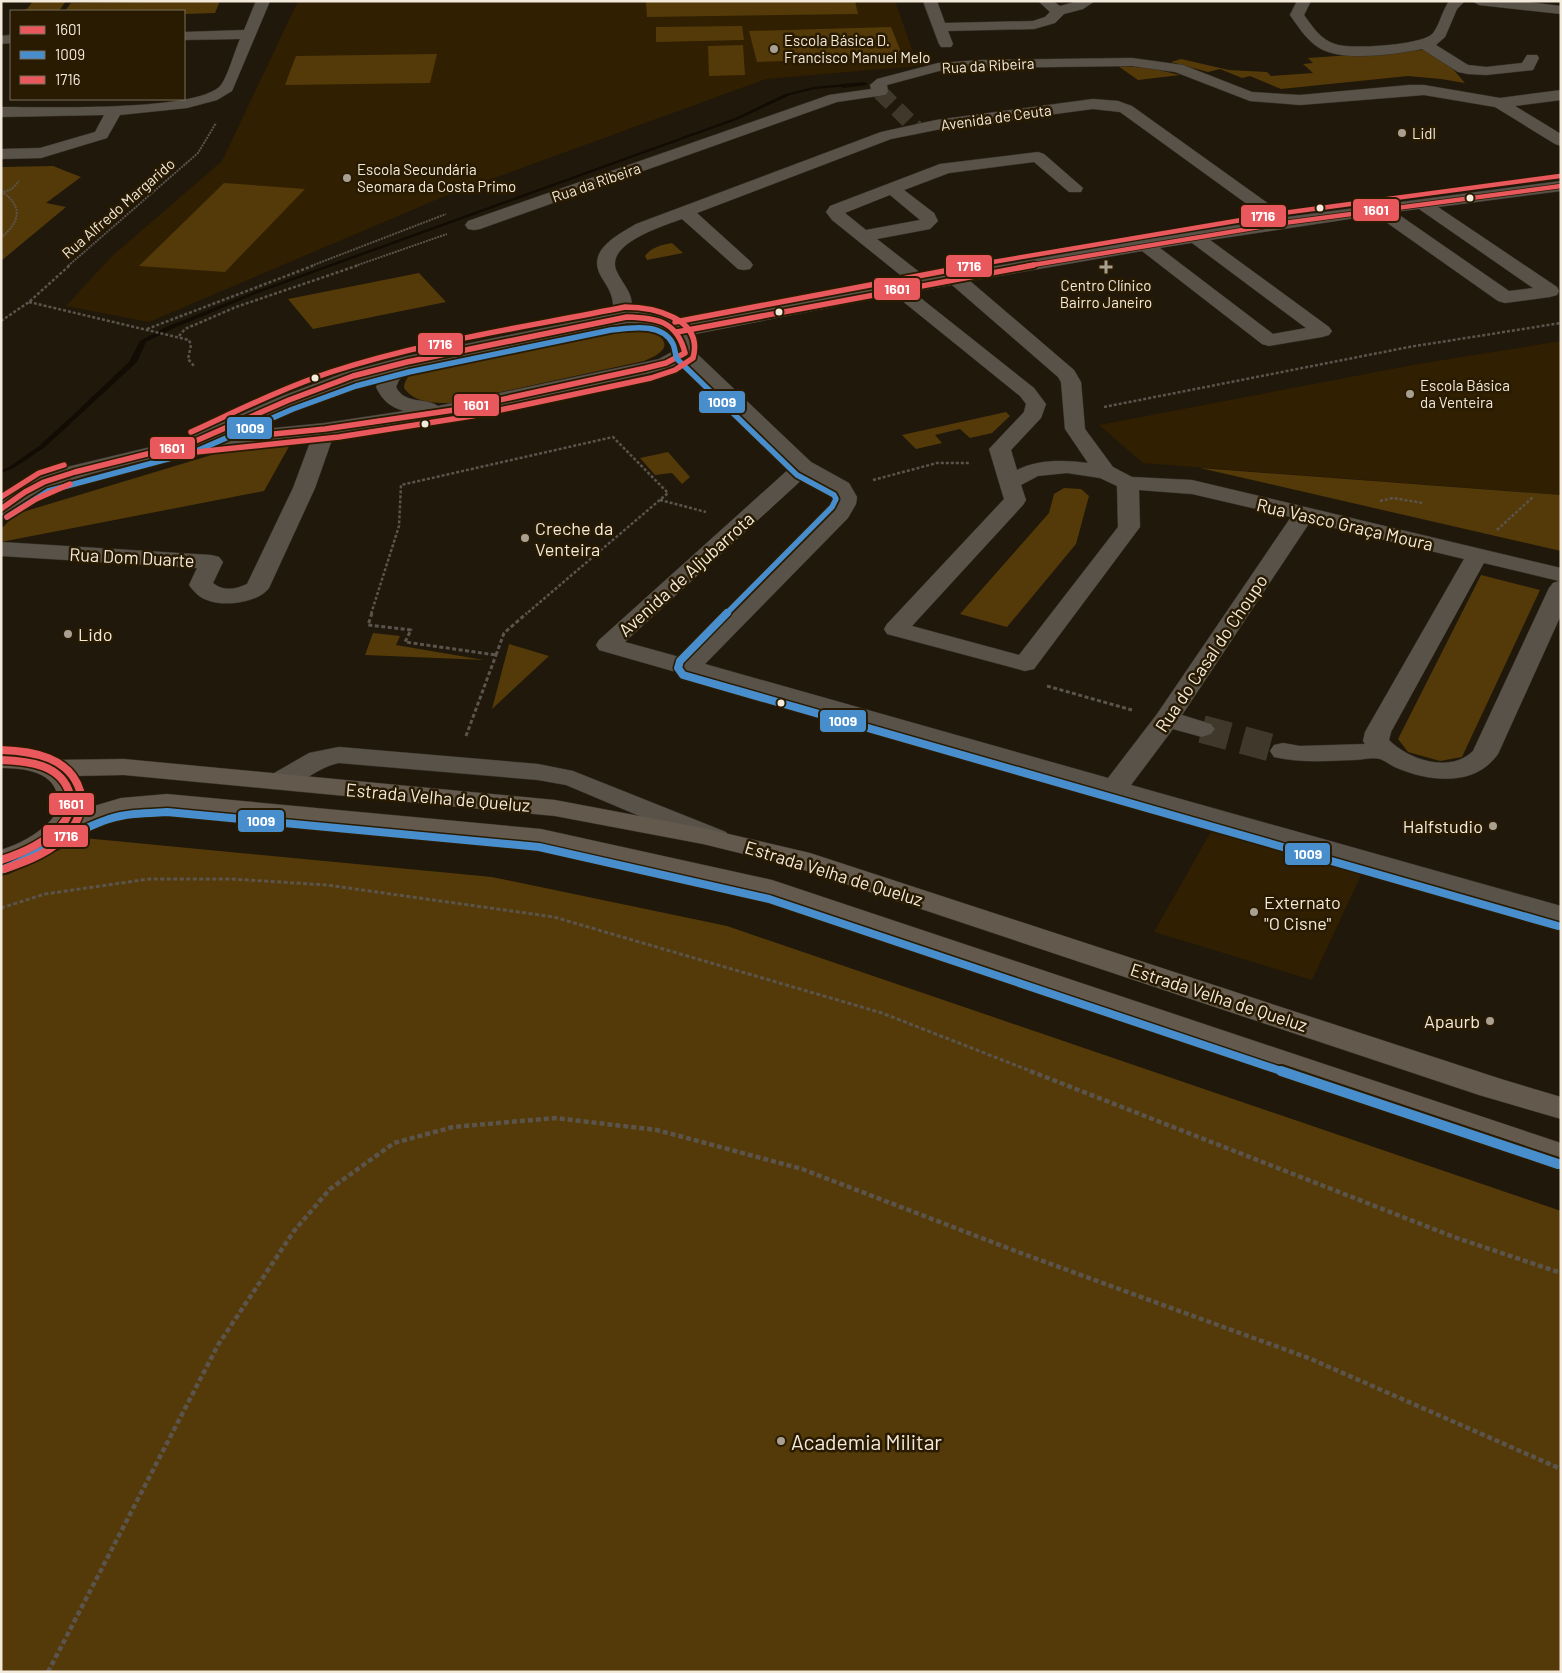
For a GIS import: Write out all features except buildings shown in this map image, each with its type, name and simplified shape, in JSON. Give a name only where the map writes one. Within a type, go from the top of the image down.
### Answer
[{"type":"main road","points":[[1,760],[33,762],[50,768],[64,779],[72,793],[71,808],[62,824],[45,840],[20,854],[1,860]]},
{"type":"main road","name":"Estrada Velha de Queluz","points":[[50,768],[124,767],[554,808],[722,841],[800,859],[1480,1084],[1561,1108]]},
{"type":"main road","name":"Estrada Velha de Queluz","points":[[45,840],[99,812],[121,806],[167,802],[541,837],[772,889],[1561,1155]]},
{"type":"street","points":[[1,112],[182,106],[217,95],[227,88],[264,1]]},
{"type":"street","points":[[930,1],[950,57],[950,61],[938,67]]},
{"type":"street","points":[[1045,1],[1052,8],[1060,10],[1076,9],[1088,1]]},
{"type":"street","points":[[1304,1],[1297,15],[1305,28],[1319,41],[1333,49],[1394,49],[1410,48],[1425,44],[1437,38],[1451,5],[1458,1]]},
{"type":"street","points":[[1479,1],[1561,10]]},
{"type":"street","points":[[940,27],[1034,25],[1050,20],[1060,10]]},
{"type":"street","points":[[185,36],[250,34]]},
{"type":"street","points":[[1425,44],[1462,69],[1476,71],[1528,67],[1532,58]]},
{"type":"street","name":"Rua da Ribeira","points":[[474,225],[834,98],[880,92],[878,85],[882,82],[938,67],[1035,62],[1132,62],[1178,68],[1250,96],[1300,100],[1424,90],[1500,102]]},
{"type":"street","points":[[1500,102],[1561,95]]},
{"type":"street","points":[[1500,102],[1561,141]]},
{"type":"street","name":"Avenida de Ceuta","points":[[609,320],[622,313],[625,305],[623,295],[605,270],[605,259],[622,238],[642,228],[887,135],[936,125],[1093,104],[1109,104],[1126,109],[1284,223]]},
{"type":"street","points":[[1,154],[41,153],[100,135],[115,109]]},
{"type":"street","points":[[923,284],[838,216],[835,212],[836,210],[946,168],[1038,157],[1075,188]]},
{"type":"street","points":[[677,332],[897,288],[1145,245],[1284,223],[1561,186]]},
{"type":"street","points":[[862,236],[924,225],[929,221],[928,217],[892,189]]},
{"type":"street","points":[[1380,210],[1505,297],[1550,291],[1422,204]]},
{"type":"street","points":[[685,212],[744,265]]},
{"type":"street","points":[[1145,245],[1268,340],[1322,331],[1195,237]]},
{"type":"street","points":[[955,278],[1067,374],[1071,382],[1075,429],[1105,472]]},
{"type":"street","points":[[897,288],[1027,392],[1036,404],[1034,414],[1000,449],[1015,500],[896,629],[1025,664],[1129,527],[1128,483],[1105,472],[1067,467],[1033,470],[1010,482]]},
{"type":"street","points":[[191,443],[289,400],[354,376],[407,362],[627,317],[662,321],[677,332],[685,342],[685,353],[803,467],[840,500],[688,667]]},
{"type":"street","points":[[1,509],[25,492],[60,477],[110,462],[191,443],[326,429],[454,410],[646,368],[666,363],[685,353]]},
{"type":"street","points":[[407,362],[390,377],[386,387],[389,395],[398,402],[423,409],[454,410]]},
{"type":"street","points":[[1027,392],[1071,389]]},
{"type":"street","name":"Rua Dom Duarte","points":[[1,549],[211,562],[201,585],[214,595],[240,596],[257,588],[304,488],[326,429]]},
{"type":"street","name":"Avenida de Aljubarrota","points":[[803,467],[608,645],[1561,916]]},
{"type":"street","name":"Rua Vasco Graça Moura","points":[[1128,483],[1192,487],[1561,575]]},
{"type":"street","name":"Rua do Casal do Choupo","points":[[1114,789],[1167,720],[1304,514]]},
{"type":"street","points":[[1477,555],[1378,732],[1376,741],[1384,751],[1403,762],[1425,768],[1465,768],[1476,763],[1485,754],[1561,588]]},
{"type":"street","points":[[1167,720],[1202,729]]},
{"type":"street","points":[[1283,751],[1300,754],[1384,751]]},
{"type":"street","points":[[278,782],[318,759],[339,755],[538,772],[573,779],[722,841]]},
{"type":"path","name":"Rua Alfredo Margarido","points":[[1,321],[29,302],[104,233],[198,153],[223,112],[217,95]]},
{"type":"path","points":[[1,191],[14,201],[18,210],[16,221],[1,238]]},
{"type":"path","points":[[179,336],[184,330],[236,307],[474,225]]},
{"type":"path","points":[[29,302],[179,336],[189,340],[191,345],[188,359],[194,366]]},
{"type":"path","points":[[1099,409],[1409,347],[1561,323]]},
{"type":"path","points":[[147,330],[160,324]]},
{"type":"path","points":[[455,765],[496,655],[504,633],[668,493],[613,437],[401,485],[399,526],[368,625],[411,630],[405,642],[496,655]]},
{"type":"path","points":[[840,500],[937,464],[1004,462]]},
{"type":"path","points":[[1494,532],[1533,497]]},
{"type":"path","points":[[1376,506],[1382,499],[1394,498],[1423,503]]},
{"type":"path","points":[[660,500],[742,522]]},
{"type":"path","points":[[1025,664],[1030,682],[1167,720]]},
{"type":"path","points":[[1,908],[45,894],[149,879],[232,879],[327,885],[554,917],[882,1013],[1454,1237],[1561,1273]]},
{"type":"path","points":[[48,1672],[218,1346],[294,1231],[330,1189],[394,1143],[454,1127],[555,1118],[657,1130],[802,1169],[1018,1252],[1311,1359],[1561,1469]]},
{"type":"shaded area","points":[[33,1],[66,1],[60,10],[22,10],[27,9]]},
{"type":"shaded area","points":[[220,1],[215,13],[185,14],[185,10],[66,10],[71,3]]},
{"type":"shaded area","name":"Escola Secundária Seomara da Costa Primo","points":[[298,1],[895,1],[918,66],[766,79],[445,196],[149,322],[66,306],[111,257],[222,161]]},
{"type":"shaded area","points":[[855,1],[858,14],[647,17],[646,2]]},
{"type":"shaded area","points":[[742,26],[744,40],[656,42],[656,27]]},
{"type":"shaded area","points":[[891,27],[903,57],[757,62],[749,31]]},
{"type":"shaded area","points":[[743,45],[745,75],[709,76],[708,46]]},
{"type":"shaded area","points":[[1423,50],[1441,58],[1465,83],[1408,76],[1281,89],[1250,76],[1242,78],[1220,69],[1208,72],[1171,62],[1181,59],[1229,70],[1267,72],[1271,76],[1313,73],[1303,64],[1313,63],[1308,58]]},
{"type":"shaded area","points":[[437,54],[430,83],[285,85],[296,56]]},
{"type":"shaded area","points":[[1118,66],[1150,68],[1180,75],[1138,80]]},
{"type":"shaded area","points":[[856,83],[862,85],[815,89],[790,95],[739,119],[258,293],[172,329],[146,342],[137,362],[45,447],[14,468],[1,473],[1,470],[9,467],[39,446],[129,362],[140,341],[166,327],[256,291],[735,118],[785,94],[813,87]]},
{"type":"shaded area","points":[[53,166],[81,177],[46,203],[66,207],[1,261],[1,167]]},
{"type":"shaded area","points":[[224,183],[305,189],[225,272],[139,266]]},
{"type":"shaded area","points":[[672,243],[683,253],[647,260],[645,256],[650,250]]},
{"type":"shaded area","points":[[419,273],[446,302],[313,329],[288,299]]},
{"type":"shaded area","points":[[634,327],[653,332],[659,336],[664,345],[662,350],[644,361],[450,403],[419,399],[413,397],[404,388],[407,378],[411,374],[435,364],[610,328]]},
{"type":"shaded area","name":"Escola Básica da Venteira","points":[[1561,341],[1561,495],[1143,463],[1099,425],[1418,364]]},
{"type":"shaded area","points":[[1006,412],[1010,416],[992,433],[970,438],[960,429],[935,435],[942,443],[916,449],[902,435]]},
{"type":"shaded area","points":[[291,443],[264,491],[1,542],[1,529],[16,514],[238,447]]},
{"type":"shaded area","points":[[668,452],[690,477],[682,484],[672,473],[655,475],[640,458]]},
{"type":"shaded area","points":[[1200,468],[1561,495],[1561,551]]},
{"type":"shaded area","points":[[1064,488],[1081,489],[1089,496],[1076,544],[1007,627],[960,614],[1049,513],[1054,494]]},
{"type":"shaded area","points":[[1481,575],[1540,590],[1462,757],[1440,761],[1408,752],[1398,739]]},
{"type":"shaded area","points":[[373,633],[400,636],[396,645],[484,660],[365,655]]},
{"type":"shaded area","points":[[509,644],[549,656],[492,709]]},
{"type":"shaded area","name":"Externato \"O Cisne\"","points":[[1212,830],[1362,873],[1312,980],[1154,932]]},
{"type":"shaded area","name":"Academia Militar","points":[[84,838],[492,877],[727,926],[1561,1211],[1561,1672],[1,1672],[1,876],[9,874]]},
{"type":"waterway","points":[[843,86],[865,84]]},
{"type":"tunnel","points":[[880,92],[916,128]]},
{"type":"tunnel","points":[[1202,729],[1283,751]]},
{"type":"transit line","name":"1716","points":[[675,322],[902,278],[1130,237],[1318,208],[1560,176]]},
{"type":"transit line","name":"1601","points":[[677,332],[904,288],[1132,247],[1319,218],[1561,186]]},
{"type":"transit line","name":"1716","points":[[191,432],[330,372],[419,348],[625,307],[653,309],[671,315],[686,327],[694,344],[693,358],[675,370],[638,381],[538,403],[439,422],[372,432],[196,452]]},
{"type":"transit line","name":"1601","points":[[1,509],[25,492],[44,482],[75,472],[191,443],[289,400],[353,376],[407,362],[627,317],[656,320],[665,323],[678,334],[685,353]]},
{"type":"transit line","name":"1009","points":[[7,517],[48,491],[194,452],[293,409],[356,386],[409,372],[611,330],[652,329],[666,335],[672,343],[677,359],[797,475],[834,495],[836,499],[832,507],[680,661],[678,668],[683,675],[1558,926]]},
{"type":"transit line","name":"1601","points":[[263,435],[325,429],[454,410],[646,368],[666,363],[685,353]]},
{"type":"transit line","name":"1716","points":[[1,497],[39,473],[64,465]]},
{"type":"transit line","name":"1716","points":[[7,517],[36,499],[70,484]]},
{"type":"transit line","name":"1716","points":[[1,750],[39,754],[62,765],[71,772],[77,782],[81,795],[81,809],[78,818],[64,838],[40,855],[4,869]]},
{"type":"transit line","name":"1601","points":[[1,760],[34,763],[54,771],[68,787],[71,798],[67,817],[55,832],[33,847],[1,860]]},
{"type":"transit line","name":"1009","points":[[4,869],[18,864],[82,830],[109,819],[131,814],[167,812],[539,847],[769,899],[1558,1164]]},
{"type":"place","name":"Escola Básica D. Francisco Manuel Melo","points":[[774,49]]},
{"type":"place","name":"Lidl","points":[[1402,133]]},
{"type":"place","name":"Escola Secundária Seomara da Costa Primo","points":[[347,178]]},
{"type":"place","name":"Centro Clínico Bairro Janeiro","points":[[1106,267]]},
{"type":"place","name":"Escola Básica da Venteira","points":[[1410,394]]},
{"type":"place","name":"Creche da Venteira","points":[[525,538]]},
{"type":"place","name":"Lido","points":[[68,634]]},
{"type":"place","name":"Halfstudio","points":[[1493,826]]},
{"type":"place","name":"Externato \"O Cisne\"","points":[[1254,912]]},
{"type":"place","name":"Apaurb","points":[[1490,1021]]},
{"type":"place","name":"Academia Militar","points":[[781,1441]]}]
